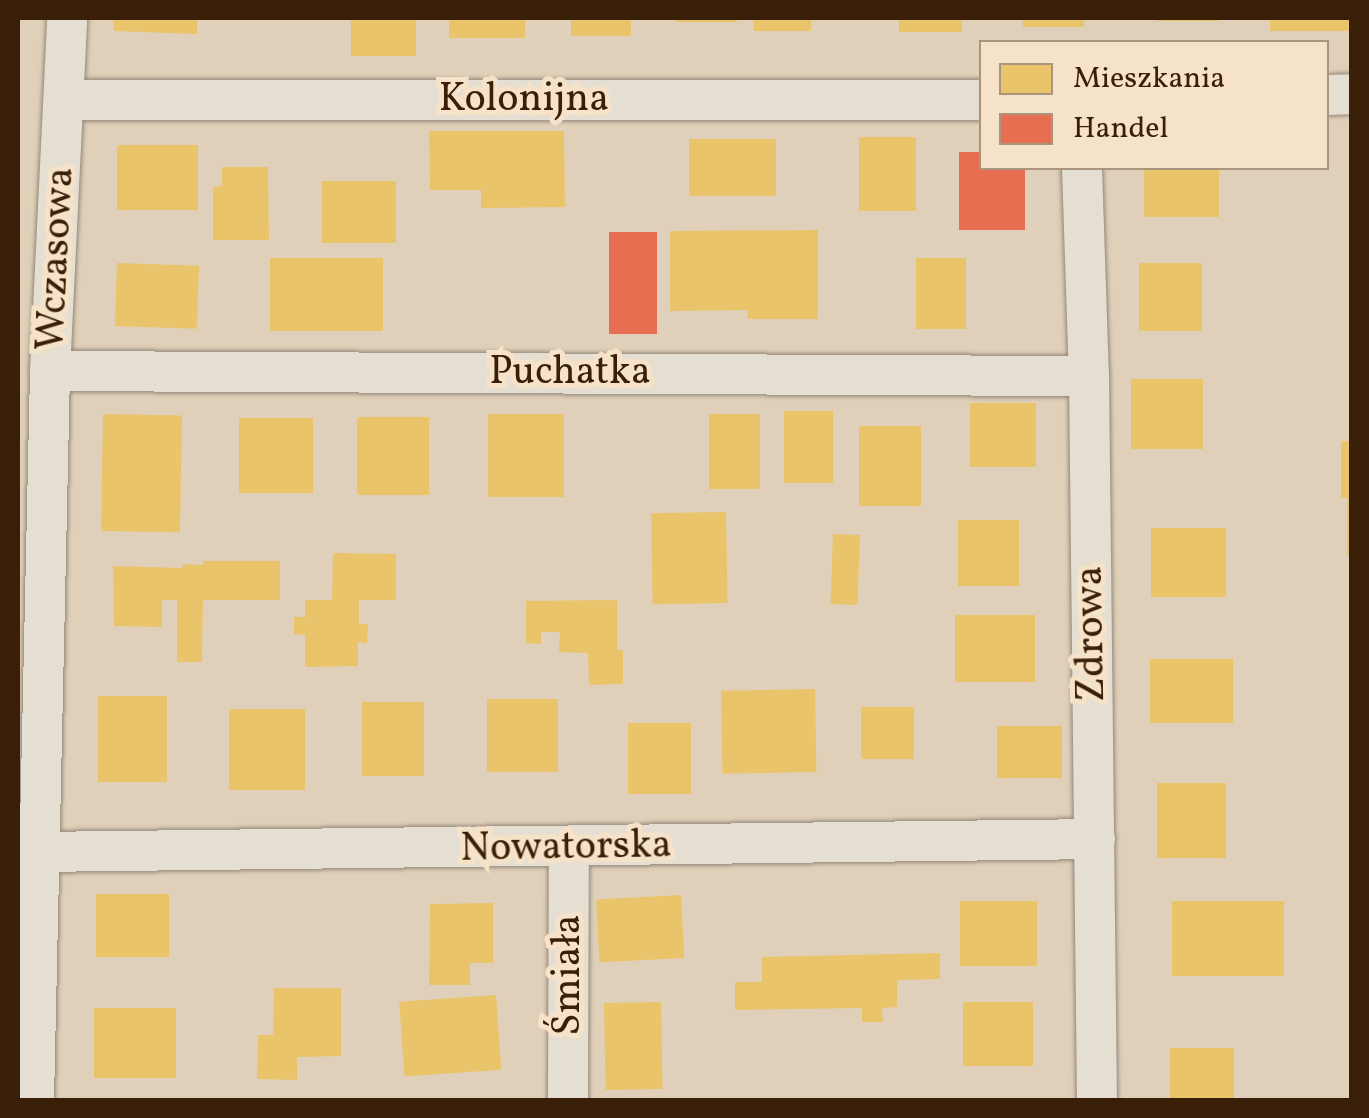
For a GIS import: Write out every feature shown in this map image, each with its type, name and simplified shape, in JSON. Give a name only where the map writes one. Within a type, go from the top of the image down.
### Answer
[{"type":"street","name":"Wczasowa","points":[[34,1100],[36,852],[50,371],[68,18]]},
{"type":"street","name":"Kolonijna","points":[[66,100],[979,100]]},
{"type":"street","name":"Zdrowa","points":[[1082,170],[1089,376],[1097,1100]]},
{"type":"street","name":"Puchatka","points":[[50,371],[1089,376]]},
{"type":"street","name":"Nowatorska","points":[[36,852],[569,849],[1095,839]]},
{"type":"street","name":"Śmiała","points":[[568,1100],[569,849]]},
{"type":"building: Mieszkania","points":[[114,18],[197,18],[197,34],[114,31]]},
{"type":"building: Mieszkania","points":[[351,18],[416,18],[416,56],[351,56]]},
{"type":"building: Mieszkania","points":[[449,18],[525,18],[525,38],[449,38]]},
{"type":"building: Mieszkania","points":[[571,18],[631,18],[631,36],[571,36]]},
{"type":"building: Mieszkania","points":[[675,18],[737,18],[737,22],[675,22]]},
{"type":"building: Mieszkania","points":[[754,18],[811,18],[811,31],[754,31]]},
{"type":"building: Mieszkania","points":[[899,18],[962,18],[962,32],[899,32]]},
{"type":"building: Mieszkania","points":[[1023,18],[1084,18],[1084,27],[1023,27]]},
{"type":"building: Mieszkania","points":[[1219,18],[1219,21],[1155,21]]},
{"type":"building: Mieszkania","points":[[1270,18],[1352,18],[1352,31],[1270,31]]},
{"type":"building: Mieszkania","points":[[429,131],[564,131],[565,207],[481,208],[481,190],[430,190]]},
{"type":"building: Mieszkania","points":[[859,137],[916,137],[916,211],[859,211]]},
{"type":"building: Mieszkania","points":[[689,139],[776,139],[776,196],[689,196]]},
{"type":"building: Mieszkania","points":[[117,145],[198,145],[198,210],[117,210]]},
{"type":"building: Mieszkania","points":[[222,167],[268,167],[269,240],[213,240],[213,187],[222,186]]},
{"type":"building: Mieszkania","points":[[1144,170],[1219,170],[1219,217],[1144,217]]},
{"type":"building: Mieszkania","points":[[322,181],[396,181],[396,243],[322,243]]},
{"type":"building: Mieszkania","points":[[818,230],[818,319],[747,319],[748,310],[670,311],[670,231]]},
{"type":"building: Mieszkania","points":[[270,258],[383,258],[383,331],[270,331]]},
{"type":"building: Mieszkania","points":[[916,258],[966,258],[966,329],[916,329]]},
{"type":"building: Mieszkania","points":[[117,263],[199,266],[197,329],[115,326]]},
{"type":"building: Mieszkania","points":[[1139,263],[1202,263],[1202,331],[1139,331]]},
{"type":"building: Mieszkania","points":[[1131,379],[1203,379],[1203,449],[1131,449]]},
{"type":"building: Mieszkania","points":[[970,403],[1036,403],[1036,467],[970,467]]},
{"type":"building: Mieszkania","points":[[784,411],[833,411],[833,483],[784,483]]},
{"type":"building: Mieszkania","points":[[103,414],[182,415],[180,532],[101,531]]},
{"type":"building: Mieszkania","points":[[488,414],[564,414],[564,497],[488,497]]},
{"type":"building: Mieszkania","points":[[709,414],[760,414],[760,489],[709,489]]},
{"type":"building: Mieszkania","points":[[357,417],[429,417],[429,495],[357,495]]},
{"type":"building: Mieszkania","points":[[239,418],[313,418],[313,493],[239,493]]},
{"type":"building: Mieszkania","points":[[859,426],[921,426],[921,506],[859,506]]},
{"type":"building: Mieszkania","points":[[1341,441],[1352,441],[1352,555],[1347,555],[1347,498],[1341,498]]},
{"type":"building: Mieszkania","points":[[726,512],[728,603],[653,604],[651,513]]},
{"type":"building: Mieszkania","points":[[958,520],[1019,520],[1019,586],[958,586]]},
{"type":"building: Mieszkania","points":[[1151,528],[1226,528],[1226,597],[1151,597]]},
{"type":"building: Mieszkania","points":[[833,534],[860,535],[858,605],[831,604]]},
{"type":"building: Mieszkania","points":[[333,553],[396,554],[396,600],[359,600],[359,624],[368,624],[367,643],[358,642],[358,666],[305,667],[305,635],[294,634],[294,617],[305,617],[305,600],[332,600]]},
{"type":"building: Mieszkania","points":[[203,561],[280,561],[280,600],[203,600],[202,662],[177,662],[177,600],[162,600],[162,627],[114,626],[113,566],[183,568],[183,564],[203,565]]},
{"type":"building: Mieszkania","points":[[617,600],[617,650],[623,650],[623,684],[589,685],[588,653],[559,652],[560,632],[541,632],[541,644],[526,643],[526,601]]},
{"type":"building: Mieszkania","points":[[955,615],[1035,615],[1035,682],[955,682]]},
{"type":"building: Mieszkania","points":[[1150,659],[1233,659],[1233,723],[1150,723]]},
{"type":"building: Mieszkania","points":[[815,689],[816,772],[722,774],[721,691]]},
{"type":"building: Mieszkania","points":[[98,696],[167,696],[167,782],[98,782]]},
{"type":"building: Mieszkania","points":[[487,699],[558,699],[558,772],[487,772]]},
{"type":"building: Mieszkania","points":[[362,702],[424,702],[424,776],[362,776]]},
{"type":"building: Mieszkania","points":[[861,707],[914,707],[914,759],[861,759]]},
{"type":"building: Mieszkania","points":[[229,709],[305,709],[305,790],[229,790]]},
{"type":"building: Mieszkania","points":[[628,723],[691,723],[691,794],[628,794]]},
{"type":"building: Mieszkania","points":[[997,726],[1062,726],[1062,778],[997,778]]},
{"type":"building: Mieszkania","points":[[1157,783],[1226,783],[1226,858],[1157,858]]},
{"type":"building: Mieszkania","points":[[96,894],[169,894],[169,957],[96,957]]},
{"type":"building: Mieszkania","points":[[681,895],[684,958],[599,962],[596,899]]},
{"type":"building: Mieszkania","points":[[960,901],[1037,901],[1037,966],[960,966]]},
{"type":"building: Mieszkania","points":[[1172,901],[1284,901],[1284,976],[1172,976]]},
{"type":"building: Mieszkania","points":[[493,903],[493,963],[470,963],[470,985],[429,985],[430,904]]},
{"type":"building: Mieszkania","points":[[940,953],[940,979],[897,980],[897,1007],[882,1008],[883,1022],[862,1022],[862,1008],[735,1010],[735,982],[762,982],[762,957]]},
{"type":"building: Mieszkania","points":[[274,988],[341,988],[341,1056],[297,1057],[297,1080],[257,1079],[258,1035],[273,1035]]},
{"type":"building: Mieszkania","points":[[496,995],[501,1070],[404,1077],[399,1002]]},
{"type":"building: Mieszkania","points":[[661,1002],[663,1089],[606,1090],[604,1003]]},
{"type":"building: Mieszkania","points":[[963,1002],[1033,1002],[1033,1066],[963,1066]]},
{"type":"building: Mieszkania","points":[[94,1008],[176,1008],[176,1078],[94,1078]]},
{"type":"building: Mieszkania","points":[[1170,1048],[1234,1048],[1234,1100],[1170,1100]]},
{"type":"building: Handel","points":[[959,152],[979,152],[979,170],[1025,170],[1025,230],[959,230]]},
{"type":"building: Handel","points":[[609,232],[657,232],[657,334],[609,334]]}]
